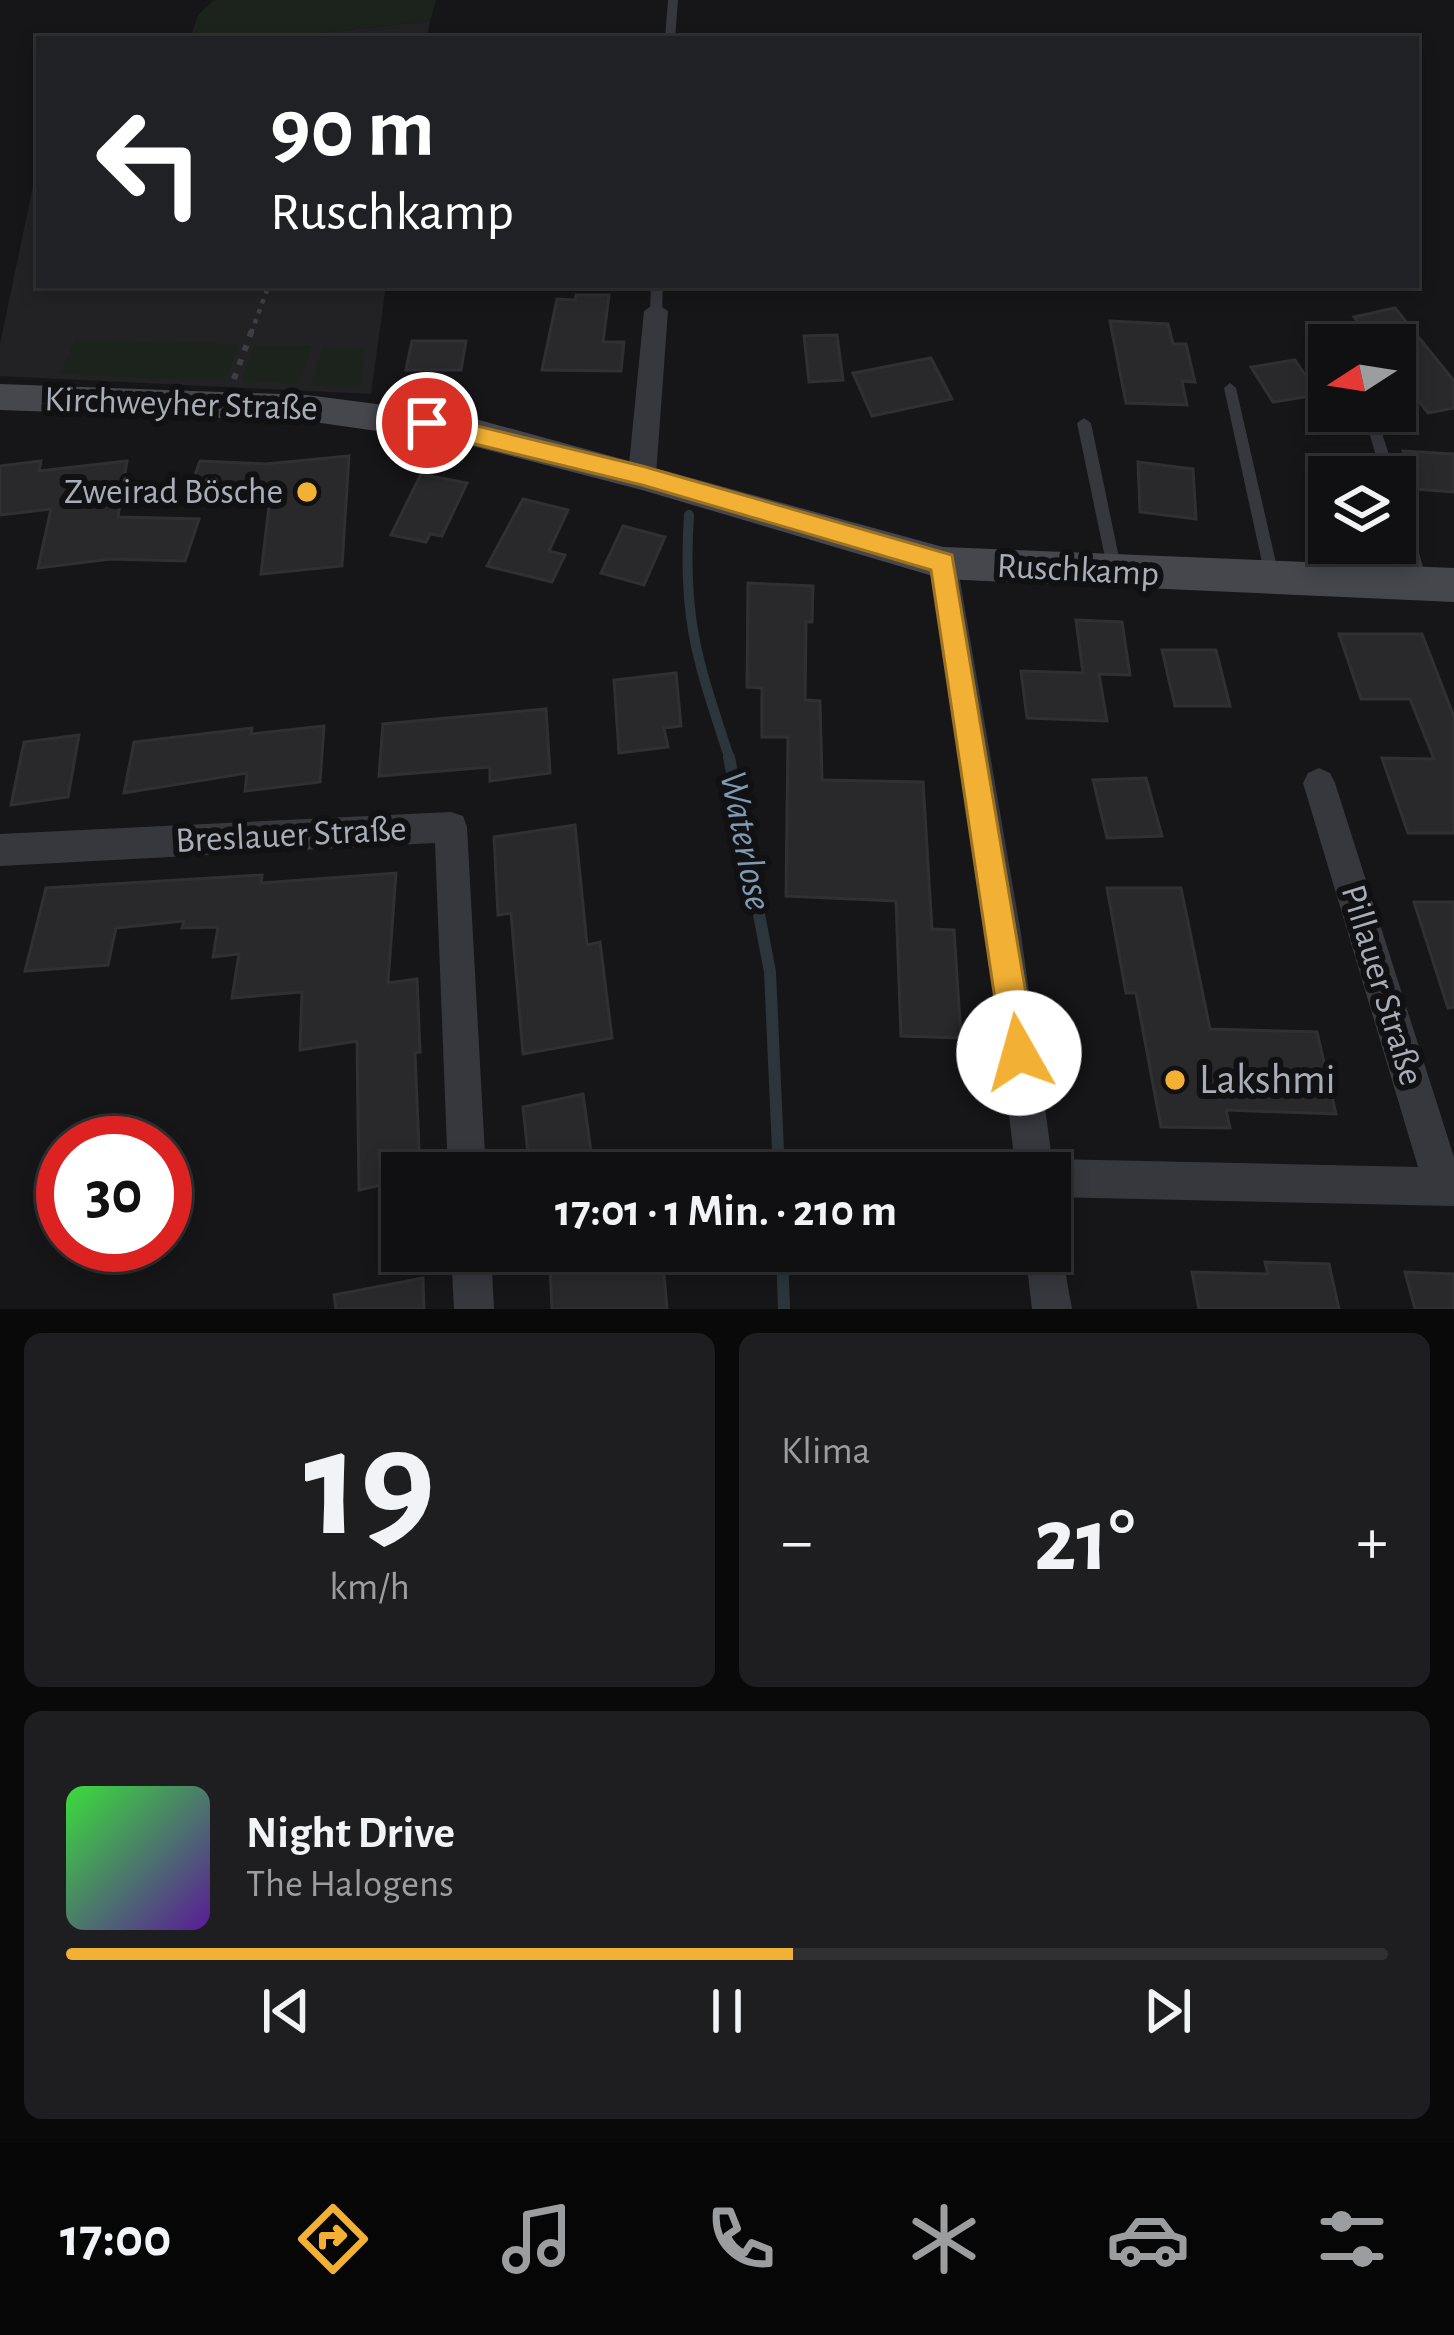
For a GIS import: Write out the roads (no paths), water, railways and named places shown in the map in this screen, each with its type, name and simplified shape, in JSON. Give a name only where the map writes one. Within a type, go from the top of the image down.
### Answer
[{"type":"main road","name":"Kirchweyher Straße","points":[[0,397],[359,412],[460,429],[642,475]]},
{"type":"main road","name":"Ruschkamp","points":[[642,475],[943,563],[1438,584]]},
{"type":"street","points":[[642,475],[656,298]]},
{"type":"street","points":[[943,563],[1004,934],[1032,1152]]},
{"type":"street","name":"Pillauer Straße","points":[[1319,783],[1449,1187]]},
{"type":"street","name":"Breslauer Straße","points":[[0,850],[451,826],[466,1152]]},
{"type":"street","points":[[1071,1178],[1449,1187]]},
{"type":"street","points":[[472,1272],[474,1309]]},
{"type":"street","points":[[1048,1272],[1052,1309]]},
{"type":"lane","points":[[670,36],[673,0]]},
{"type":"lane","points":[[1230,388],[1272,576]]},
{"type":"lane","points":[[1084,423],[1115,572]]},
{"type":"lane","points":[[1416,539],[1438,584]]},
{"type":"waterway","points":[[689,515],[690,613],[730,760]]},
{"type":"waterway","name":"Waterlose","points":[[729,757],[770,972],[778,1152]]},
{"type":"waterway","name":"Waterlose","points":[[783,1272],[784,1309]]},
{"type":"place","name":"Zweirad Bösche","points":[[307,492]]},
{"type":"place","name":"Lakshmi","points":[[1175,1080]]}]
